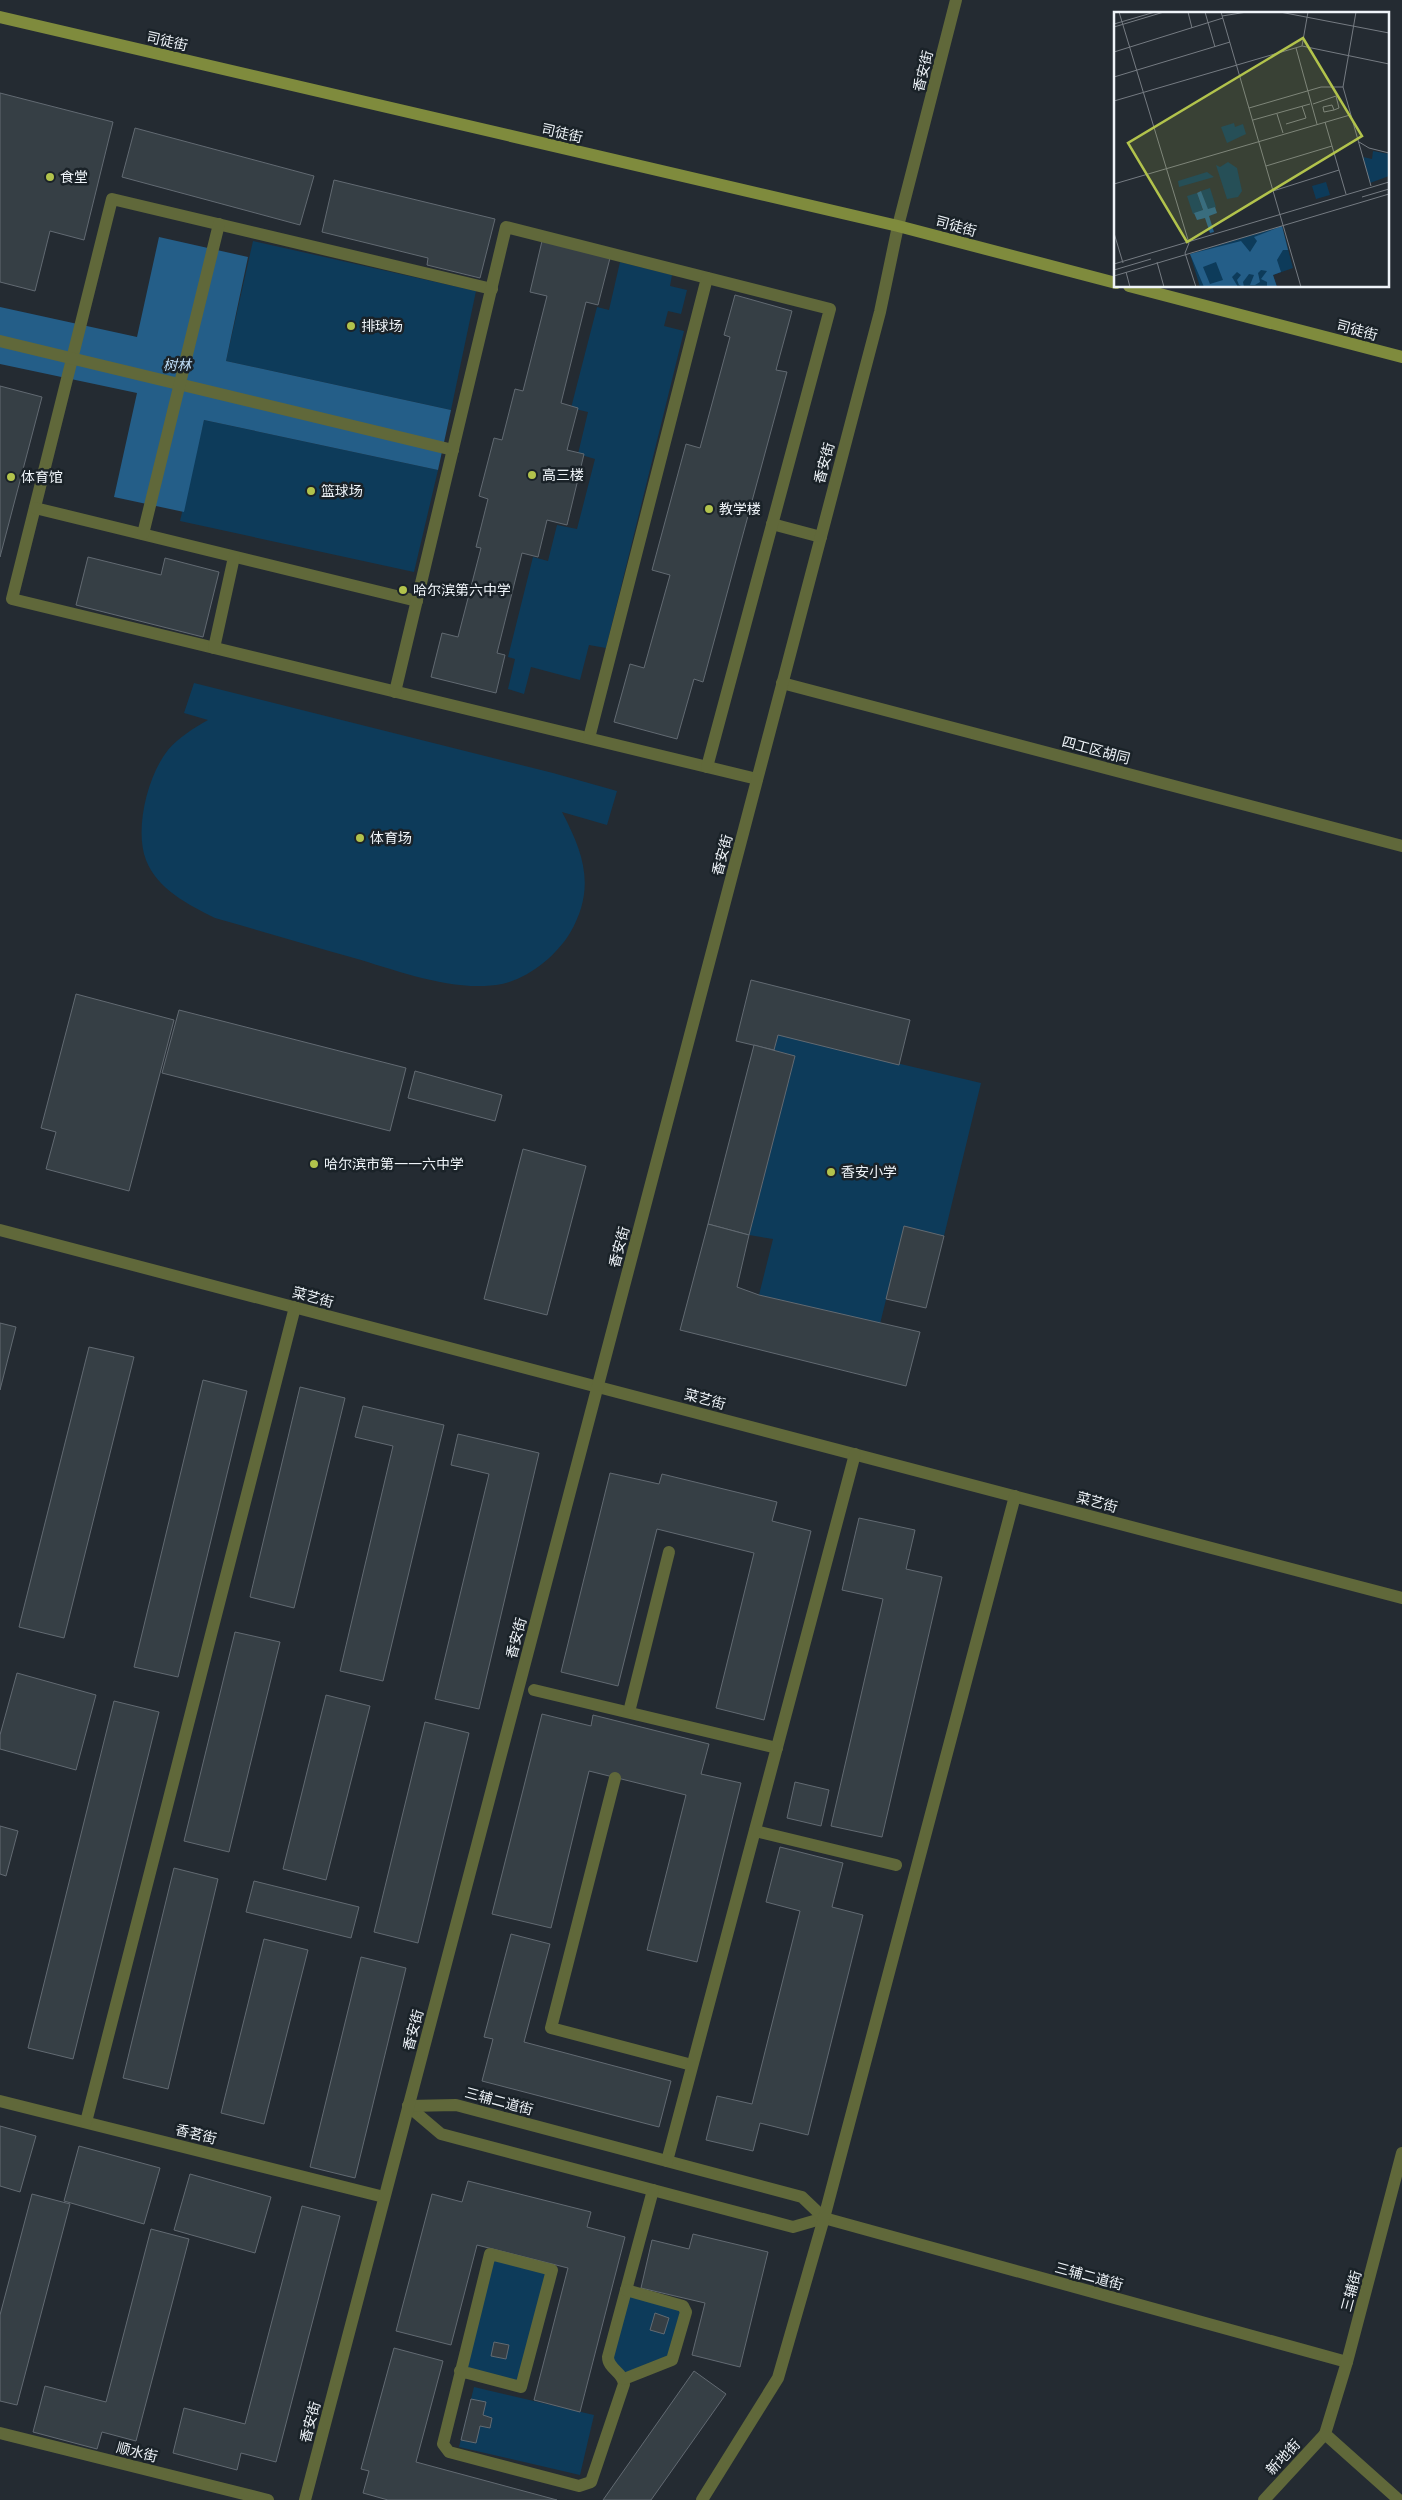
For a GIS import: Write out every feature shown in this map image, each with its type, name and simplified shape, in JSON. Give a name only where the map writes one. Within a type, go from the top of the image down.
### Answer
[{"type":"main road","name":"司徒街","points":[[0,18],[898,226],[1114,282]]},
{"type":"main road","name":"司徒街","points":[[1138,288],[1402,357]]},
{"type":"street","name":"香安街","points":[[305,2500],[880,312],[898,226],[956,0]]},
{"type":"street","points":[[492,289],[112,199],[12,599],[757,779]]},
{"type":"street","points":[[143,534],[219,224]]},
{"type":"street","points":[[396,692],[506,227],[830,309],[707,767]]},
{"type":"street","points":[[589,738],[707,278]]},
{"type":"street","points":[[0,341],[453,450]]},
{"type":"street","points":[[35,508],[417,601]]},
{"type":"street","points":[[772,524],[820,537]]},
{"type":"street","points":[[214,648],[234,557]]},
{"type":"street","name":"四工区胡同","points":[[782,683],[1402,846]]},
{"type":"street","name":"菜艺街","points":[[0,1230],[1402,1598]]},
{"type":"street","points":[[86,2122],[295,1308]]},
{"type":"street","points":[[667,2161],[855,1454]]},
{"type":"street","points":[[702,2500],[778,2378],[824,2218],[1015,1496]]},
{"type":"street","points":[[630,1712],[670,1552]]},
{"type":"street","points":[[534,1690],[777,1748]]},
{"type":"street","points":[[615,1778],[551,2028],[692,2065]]},
{"type":"street","points":[[755,1831],[896,1866]]},
{"type":"street","name":"香茗街","points":[[0,2101],[384,2197]]},
{"type":"street","name":"三辅二道街","points":[[408,2106],[456,2105],[802,2197],[824,2218],[1347,2362]]},
{"type":"street","points":[[408,2106],[441,2134],[793,2227],[824,2218]]},
{"type":"street","name":"三辅街","points":[[1325,2434],[1347,2362],[1402,2154]]},
{"type":"street","points":[[460,2371],[521,2387],[552,2270],[490,2254],[460,2371],[443,2440],[446,2450],[579,2486],[591,2482],[624,2384],[624,2379],[609,2364],[608,2360],[653,2190]]},
{"type":"street","points":[[624,2379],[672,2360],[686,2312],[683,2306],[626,2290]]},
{"type":"street","name":"顺水街","points":[[0,2433],[268,2500]]},
{"type":"street","points":[[1325,2434],[1399,2500]]},
{"type":"street","name":"新地街","points":[[1264,2500],[1325,2434]]},
{"type":"shaded area","name":"排球场","points":[[253,241],[476,291],[451,410],[226,361]]},
{"type":"shaded area","points":[[620,262],[672,275],[670,286],[687,290],[681,314],[668,311],[664,326],[684,331],[606,648],[589,645],[580,680],[531,667],[524,694],[508,689],[515,659],[508,657],[533,557],[548,561],[557,525],[577,529],[595,459],[578,454],[588,412],[571,408],[597,307],[609,310]]},
{"type":"shaded area","name":"篮球场","points":[[204,420],[438,470],[414,572],[180,521]]},
{"type":"shaded area","name":"体育场","points":[[194,683],[553,773],[617,791],[607,825],[562,812],[570,827],[581,857],[585,886],[578,917],[564,942],[541,965],[522,977],[502,984],[465,986],[408,974],[215,918],[175,895],[158,879],[146,860],[143,847],[142,818],[154,773],[168,750],[177,741],[208,720],[184,713]]},
{"type":"shaded area","points":[[778,1035],[981,1083],[944,1236],[904,1226],[880,1324],[759,1295],[773,1239],[749,1235],[794,1056],[774,1050]]},
{"type":"shaded area","points":[[490,2254],[552,2270],[521,2387],[460,2371]]},
{"type":"shaded area","points":[[626,2290],[683,2306],[675,2356],[624,2379],[608,2357]]},
{"type":"shaded area","points":[[474,2387],[594,2415],[580,2475],[459,2447]]},
{"type":"green space","name":"树林","points":[[159,237],[248,257],[226,361],[451,410],[438,470],[204,420],[184,512],[114,497],[137,393],[0,364],[0,307],[137,337]]},
{"type":"building","name":"食堂","points":[[0,93],[113,122],[84,240],[50,231],[35,291],[0,282]]},
{"type":"building","points":[[135,128],[314,176],[300,225],[122,177]]},
{"type":"building","points":[[334,180],[495,219],[480,278],[427,265],[428,258],[322,232]]},
{"type":"building","name":"高三楼","points":[[542,241],[610,258],[598,305],[586,302],[561,403],[578,408],[567,450],[584,454],[567,525],[547,520],[538,557],[522,553],[497,653],[505,655],[496,693],[431,677],[442,633],[458,637],[481,548],[476,547],[488,499],[479,496],[494,438],[502,440],[515,389],[523,391],[547,296],[530,292]]},
{"type":"building","name":"教学楼","points":[[735,295],[792,311],[776,370],[787,372],[703,682],[694,679],[677,739],[614,722],[630,664],[644,668],[670,575],[652,570],[686,444],[700,448],[730,337],[724,335]]},
{"type":"building","name":"体育馆","points":[[0,386],[42,397],[0,557]]},
{"type":"building","points":[[88,557],[161,575],[165,558],[219,572],[203,637],[76,605]]},
{"type":"building","points":[[751,980],[910,1020],[899,1065],[778,1035],[774,1050],[736,1041]]},
{"type":"building","points":[[76,994],[174,1020],[129,1191],[46,1169],[56,1132],[41,1128]]},
{"type":"building","points":[[179,1010],[406,1068],[390,1131],[162,1073]]},
{"type":"building","points":[[754,1045],[795,1056],[749,1235],[708,1224]]},
{"type":"building","points":[[415,1071],[502,1095],[495,1121],[408,1098]]},
{"type":"building","points":[[523,1149],[586,1166],[547,1315],[484,1299]]},
{"type":"building","points":[[708,1224],[749,1235],[737,1287],[759,1295],[920,1332],[906,1386],[680,1330]]},
{"type":"building","points":[[904,1226],[944,1236],[926,1308],[886,1299]]},
{"type":"building","points":[[0,1323],[16,1327],[0,1390]]},
{"type":"building","points":[[89,1347],[134,1357],[64,1638],[19,1627]]},
{"type":"building","points":[[203,1380],[247,1391],[178,1677],[134,1667]]},
{"type":"building","points":[[300,1387],[345,1398],[294,1608],[250,1597]]},
{"type":"building","points":[[363,1406],[444,1425],[383,1681],[340,1671],[393,1446],[355,1437]]},
{"type":"building","points":[[458,1434],[539,1453],[479,1709],[435,1699],[489,1474],[451,1465]]},
{"type":"building","points":[[610,1473],[659,1484],[662,1474],[777,1502],[772,1521],[811,1531],[764,1720],[716,1708],[754,1553],[657,1529],[618,1686],[561,1672]]},
{"type":"building","points":[[859,1518],[915,1530],[906,1569],[942,1577],[882,1837],[831,1826],[883,1599],[842,1590]]},
{"type":"building","points":[[235,1632],[280,1642],[229,1852],[184,1841]]},
{"type":"building","points":[[17,1673],[96,1695],[76,1770],[0,1749],[0,1735]]},
{"type":"building","points":[[326,1695],[370,1706],[326,1880],[283,1869]]},
{"type":"building","points":[[114,1701],[159,1712],[73,2059],[28,2048]]},
{"type":"building","points":[[542,1714],[591,1726],[593,1715],[709,1744],[701,1774],[741,1783],[697,1962],[647,1950],[686,1795],[589,1771],[551,1928],[492,1914]]},
{"type":"building","points":[[425,1722],[469,1733],[418,1943],[374,1932]]},
{"type":"building","points":[[795,1782],[829,1790],[821,1826],[787,1818]]},
{"type":"building","points":[[0,1826],[18,1831],[6,1876],[0,1874]]},
{"type":"building","points":[[780,1847],[843,1863],[832,1907],[863,1915],[808,2135],[760,2123],[753,2151],[706,2140],[717,2096],[752,2104],[800,1911],[766,1902]]},
{"type":"building","points":[[174,1868],[218,1879],[168,2089],[123,2078]]},
{"type":"building","points":[[254,1881],[359,1907],[351,1938],[246,1912]]},
{"type":"building","points":[[511,1934],[550,1944],[524,2042],[671,2081],[659,2127],[482,2081],[493,2039],[484,2037]]},
{"type":"building","points":[[264,1939],[308,1950],[264,2124],[221,2113]]},
{"type":"building","points":[[361,1957],[406,1968],[355,2178],[310,2167]]},
{"type":"building","points":[[0,2126],[36,2136],[20,2192],[0,2186]]},
{"type":"building","points":[[79,2146],[160,2168],[144,2224],[64,2201]]},
{"type":"building","points":[[190,2174],[271,2197],[255,2253],[174,2230]]},
{"type":"building","points":[[468,2181],[591,2212],[587,2227],[625,2237],[580,2412],[534,2400],[568,2268],[477,2245],[451,2345],[396,2331],[432,2194],[462,2202]]},
{"type":"building","points":[[32,2194],[70,2204],[17,2405],[0,2401],[0,2315]]},
{"type":"building","points":[[302,2206],[340,2216],[276,2462],[241,2453],[237,2470],[173,2453],[184,2408],[245,2424]]},
{"type":"building","points":[[151,2229],[189,2239],[136,2441],[102,2432],[97,2449],[33,2432],[45,2386],[106,2402]]},
{"type":"building","points":[[693,2234],[768,2252],[740,2367],[692,2355],[705,2303],[641,2288],[652,2240],[689,2249]]},
{"type":"building","points":[[655,2313],[669,2318],[664,2334],[650,2330]]},
{"type":"building","points":[[494,2342],[509,2345],[506,2359],[491,2356]]},
{"type":"building","points":[[394,2348],[443,2361],[416,2462],[557,2500],[388,2500],[363,2493],[369,2471],[361,2469]]},
{"type":"building","points":[[694,2371],[726,2394],[651,2500],[603,2500]]},
{"type":"building","points":[[471,2399],[486,2402],[483,2415],[492,2418],[490,2428],[480,2426],[476,2443],[461,2440]]},
{"type":"place","name":"食堂","points":[[50,177]]},
{"type":"place","name":"排球场","points":[[351,326]]},
{"type":"place","name":"高三楼","points":[[532,475]]},
{"type":"place","name":"体育馆","points":[[11,477]]},
{"type":"place","name":"篮球场","points":[[311,491]]},
{"type":"place","name":"教学楼","points":[[709,509]]},
{"type":"place","name":"哈尔滨第六中学","points":[[403,590]]},
{"type":"place","name":"体育场","points":[[360,838]]},
{"type":"place","name":"哈尔滨市第一一六中学","points":[[314,1164]]},
{"type":"place","name":"香安小学","points":[[831,1172]]}]
